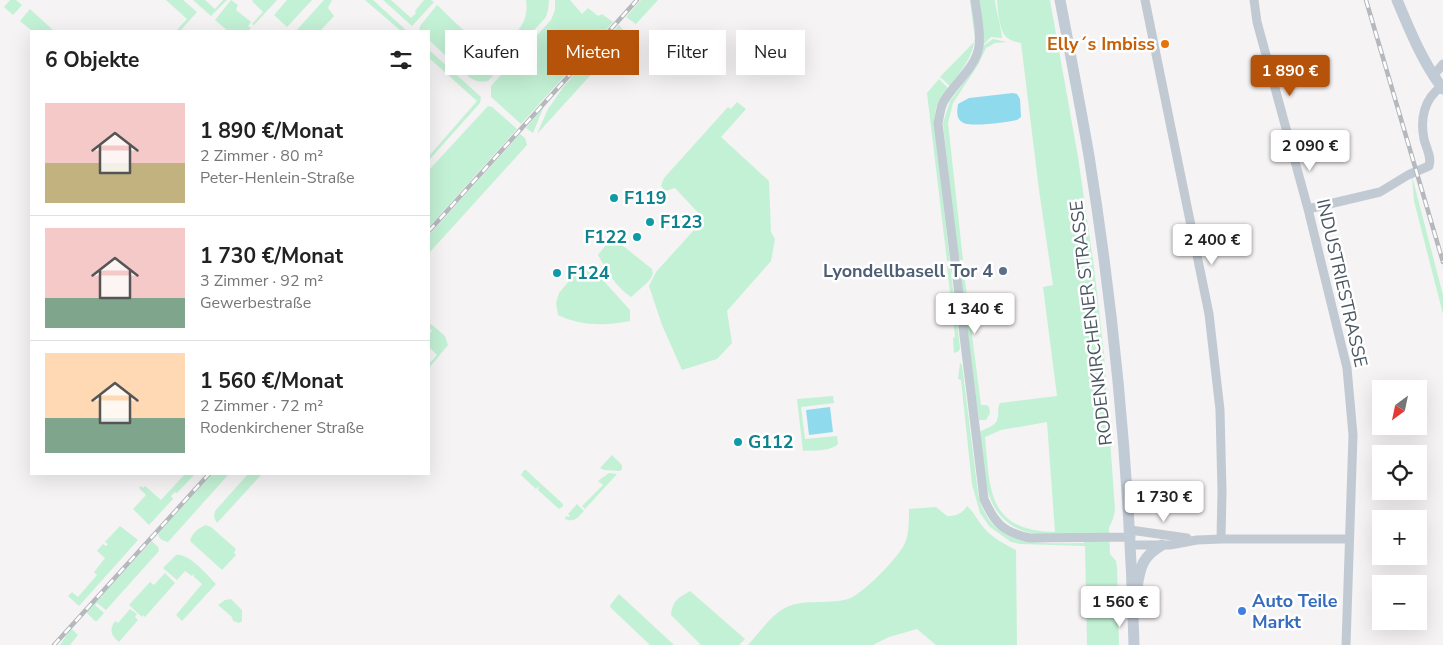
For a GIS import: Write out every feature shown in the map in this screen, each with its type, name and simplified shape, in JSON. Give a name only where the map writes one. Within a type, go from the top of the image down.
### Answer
[{"type":"main road","name":"RODENKIRCHENER STRASSE","points":[[1060,0],[1089,156],[1105,268],[1117,377],[1130,537],[1134,645]]},
{"type":"main road","points":[[1397,0],[1411,34],[1433,76],[1442,88]]},
{"type":"main road","points":[[1133,612],[1141,564],[1148,555],[1162,545]]},
{"type":"street","points":[[975,0],[980,36],[979,47],[975,59],[944,100],[938,123],[984,500],[991,516],[1004,530],[1030,538],[1130,537],[1197,540]]},
{"type":"street","points":[[1145,0],[1209,314],[1220,410],[1221,538]]},
{"type":"street","name":"INDUSTRIESTRASSE","points":[[1254,0],[1257,22],[1308,209],[1347,368],[1353,435],[1346,645]]},
{"type":"street","points":[[1433,76],[1443,64]]},
{"type":"street","points":[[1308,209],[1380,192],[1408,175],[1428,166],[1430,157],[1424,139],[1422,119],[1427,103],[1433,93],[1442,88]]},
{"type":"street","points":[[1130,537],[1162,545],[1221,538],[1348,540]]},
{"type":"green space","points":[[10,0],[16,0],[22,5],[13,15],[4,7]]},
{"type":"green space","points":[[166,0],[183,0],[197,12],[181,30],[177,30],[187,19]]},
{"type":"green space","points":[[193,0],[205,0],[215,9],[223,0],[227,0],[211,16]]},
{"type":"green space","points":[[231,0],[238,5],[236,10],[251,22],[248,26],[251,28],[249,30],[227,30],[215,20]]},
{"type":"green space","points":[[253,0],[277,0],[254,25],[252,24],[263,12]]},
{"type":"green space","points":[[287,0],[312,0],[287,27],[274,15]]},
{"type":"green space","points":[[324,0],[332,0],[328,8],[334,16],[321,30],[297,30]]},
{"type":"green space","points":[[365,0],[373,0],[406,30],[400,30]]},
{"type":"green space","points":[[383,0],[391,0],[411,18],[424,0],[434,2],[412,26]]},
{"type":"green space","points":[[526,0],[549,0],[546,17],[534,30],[518,30],[524,22]]},
{"type":"green space","points":[[555,0],[570,0],[582,14],[588,8],[598,16],[602,14],[613,22],[606,30],[547,30],[547,75],[565,75],[521,124],[491,97],[491,86],[501,75],[537,75],[537,35],[551,20],[555,10]]},
{"type":"green space","points":[[641,0],[658,0],[636,24],[626,17]]},
{"type":"green space","points":[[970,0],[972,0],[975,38]]},
{"type":"green space","points":[[979,0],[995,0],[1002,38],[991,37],[983,45]]},
{"type":"green space","points":[[997,0],[1050,0],[1078,157],[1104,354],[1115,510],[1109,528],[1110,554],[1116,561],[1117,568],[1119,645],[1087,645],[1085,546],[1020,544],[1011,542],[990,527],[980,513],[972,484],[961,380],[958,379],[960,363],[962,365],[978,493],[984,512],[993,525],[1005,534],[1019,539],[1050,543],[1084,543],[1084,535],[1044,535],[1031,533],[1015,527],[1003,518],[994,507],[985,479],[980,432],[996,422],[1000,403],[1057,396],[1043,287],[1053,285],[1021,43],[1009,39],[1003,32]],"holes":[[[1047,422],[1055,532],[1033,530],[1016,524],[1005,516],[997,504],[992,491],[985,437],[1001,430]]]},
{"type":"green space","points":[[437,5],[463,30],[445,30],[445,55],[430,41],[430,30],[419,30],[420,26]]},
{"type":"green space","points":[[30,9],[53,30],[31,30],[20,21]]},
{"type":"green space","points":[[619,25],[623,30],[614,30]]},
{"type":"green space","points":[[993,39],[1007,42],[995,43],[986,48],[978,65],[953,103],[948,123],[963,260],[958,260],[943,123],[950,101],[977,65],[983,46]]},
{"type":"green space","points":[[974,42],[971,54],[950,86],[940,77]]},
{"type":"green space","points":[[430,51],[445,64],[445,72],[430,59]]},
{"type":"green space","points":[[448,75],[457,75],[481,97],[480,103],[430,159],[430,155],[477,101]]},
{"type":"green space","points":[[467,75],[493,75],[488,81],[474,80]]},
{"type":"green space","points":[[574,75],[591,75],[537,134],[548,109]]},
{"type":"green space","points":[[939,79],[948,88],[936,108],[934,122],[950,261],[947,261],[927,93]]},
{"type":"green space","points":[[737,102],[746,109],[721,137],[769,181],[771,232],[775,239],[771,261],[727,311],[732,343],[717,359],[682,370],[662,325],[649,286],[656,272],[704,219],[675,188],[665,191],[661,186],[664,178],[728,107],[731,109]]},
{"type":"green space","points":[[488,106],[492,107],[517,129],[430,226],[430,169]]},
{"type":"green space","points":[[544,106],[533,133],[526,128]]},
{"type":"green space","points":[[520,134],[525,138],[527,145],[430,252],[430,234]]},
{"type":"green space","points":[[1412,176],[1443,295],[1443,314],[1414,201]]},
{"type":"green space","points":[[612,237],[652,269],[653,274],[649,281],[631,297],[616,284],[598,255]]},
{"type":"green space","points":[[950,265],[960,348],[959,351],[954,353],[953,338],[955,337],[947,266]]},
{"type":"green space","points":[[959,265],[963,265],[981,405],[989,407],[990,413],[986,420],[979,420]]},
{"type":"green space","points":[[581,267],[591,267],[630,310],[630,321],[612,324],[593,324],[566,319],[558,315],[556,303],[559,293]]},
{"type":"green space","points":[[1009,309],[1011,320],[988,322],[986,320],[985,315],[988,312]]},
{"type":"green space","points":[[431,324],[445,336],[448,345],[430,367],[430,363],[437,355],[430,348],[430,333],[432,331]]},
{"type":"green space","points":[[833,396],[834,403],[801,407],[805,439],[837,436],[838,444],[835,447],[826,449],[803,451],[797,399]]},
{"type":"green space","points":[[612,455],[622,465],[620,471],[600,468]]},
{"type":"green space","points":[[524,470],[563,506],[559,509],[538,490],[539,486],[536,489],[521,475]]},
{"type":"green space","points":[[609,473],[617,474],[585,509],[582,506],[603,485],[598,481]]},
{"type":"green space","points":[[184,475],[194,475],[177,493],[175,492],[171,496],[173,499],[149,525],[133,509],[146,495],[139,488],[141,486],[143,488],[145,486],[161,500]]},
{"type":"green space","points":[[211,475],[228,475],[168,542],[162,540],[158,534]]},
{"type":"green space","points":[[247,475],[261,475],[217,523],[214,517],[215,511]]},
{"type":"green space","points":[[577,504],[584,511],[574,520],[565,519],[566,516],[570,516],[568,514]]},
{"type":"green space","points":[[967,506],[991,535],[1016,550],[1017,645],[936,645],[917,629],[889,637],[873,645],[748,645],[769,621],[783,609],[798,604],[840,601],[862,591],[902,549],[909,527],[909,509],[936,507],[947,516],[950,516],[961,513]]},
{"type":"green space","points":[[206,525],[211,527],[236,549],[234,553],[236,555],[222,570],[190,541],[196,531]]},
{"type":"green space","points":[[120,526],[138,540],[79,606],[68,596],[72,592],[78,597],[97,575],[94,572],[105,558],[97,551],[103,544],[106,546],[108,544],[105,542]]},
{"type":"green space","points":[[152,541],[159,551],[106,610],[97,603],[95,605],[104,613],[95,621],[86,612],[100,597],[103,597],[101,596]]},
{"type":"green space","points":[[176,555],[181,555],[192,561],[216,584],[182,621],[176,615],[202,584],[194,577],[194,574],[192,576],[185,571],[177,580],[163,568]]},
{"type":"green space","points":[[165,573],[175,583],[145,617],[143,615],[142,617],[129,605],[150,582],[154,585]]},
{"type":"green space","points":[[690,591],[745,639],[739,645],[701,645],[671,615],[676,600]]},
{"type":"green space","points":[[619,594],[674,645],[650,645],[610,607]]},
{"type":"green space","points":[[231,599],[242,610],[242,621],[239,623],[233,621],[232,617],[218,605],[225,600]]},
{"type":"green space","points":[[130,609],[137,614],[135,617],[138,620],[119,642],[113,635],[112,627],[115,621],[118,623]]},
{"type":"green space","points":[[71,628],[78,635],[70,645],[60,645]]},
{"type":"water","points":[[1017,94],[1020,99],[1021,117],[1017,120],[989,124],[966,124],[958,116],[958,104],[969,98]]},
{"type":"water","points":[[830,407],[833,432],[809,435],[806,410]]},
{"type":"railway","points":[[430,230],[637,0]]},
{"type":"railway","points":[[1366,0],[1443,262]]},
{"type":"railway","points":[[54,645],[208,475]]},
{"type":"place","name":"Elly´s Imbiss","points":[[1165,44]]},
{"type":"place","name":"F119","points":[[614,198]]},
{"type":"place","name":"F123","points":[[650,222]]},
{"type":"place","name":"F122","points":[[637,237]]},
{"type":"place","name":"Lyondellbasell Tor 4","points":[[1003,271]]},
{"type":"place","name":"F124","points":[[557,273]]},
{"type":"place","name":"G112","points":[[738,442]]},
{"type":"place","name":"Auto Teile Markt","points":[[1242,611]]}]
